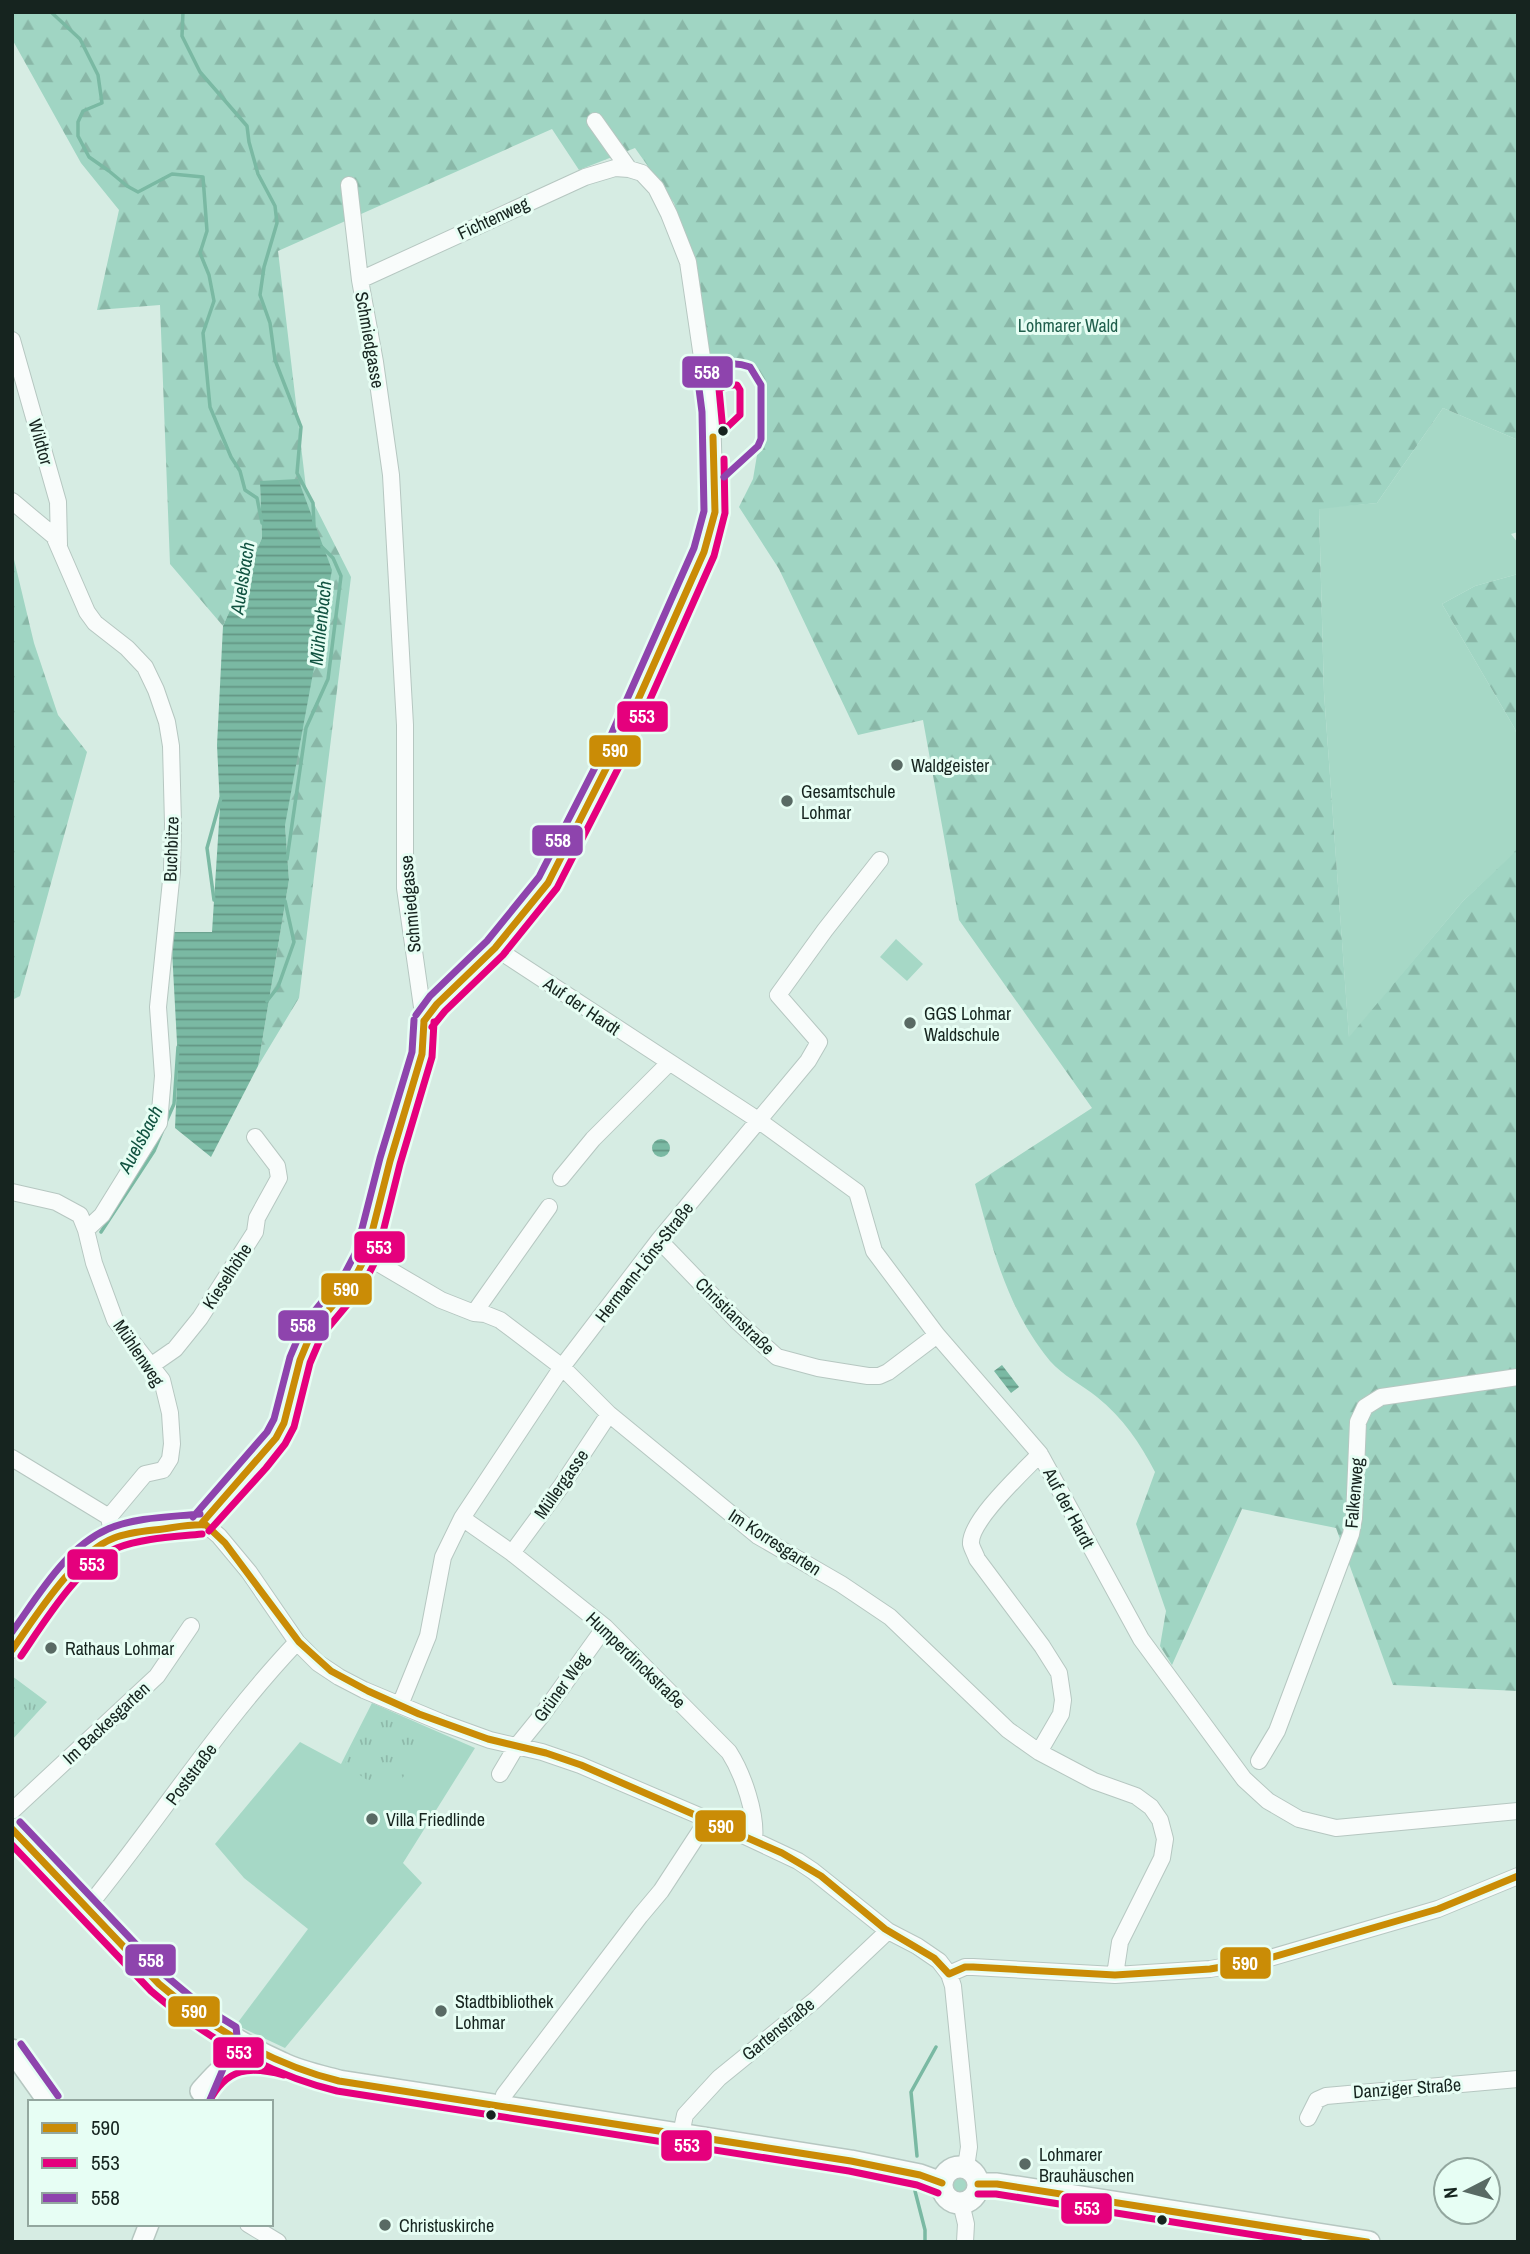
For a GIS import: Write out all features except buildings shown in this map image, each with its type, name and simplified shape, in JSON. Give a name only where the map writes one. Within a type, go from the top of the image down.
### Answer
[{"type":"main road","points":[[12,1829],[159,1984],[196,2015],[283,2064]]},
{"type":"main road","points":[[199,2096],[227,2033]]},
{"type":"main road","points":[[12,2050],[48,2100]]},
{"type":"main road","points":[[199,2096],[228,2063],[250,2059],[283,2064],[343,2082],[851,2161],[916,2174],[942,2183]]},
{"type":"main road","points":[[972,2176],[973,2197],[961,2203],[948,2199],[942,2183],[949,2170],[959,2166],[972,2176],[998,2184],[1369,2242]]},
{"type":"street","points":[[424,1021],[437,1004],[495,948],[548,883],[593,796],[704,552],[715,512],[712,411],[688,262],[656,188],[642,173],[629,169],[595,121]]},
{"type":"street","name":"Fichtenweg","points":[[360,280],[584,177],[615,168],[629,169]]},
{"type":"street","name":"Schmiedgasse","points":[[201,1524],[276,1438],[284,1423],[300,1360],[313,1329],[353,1281],[366,1256],[390,1161],[422,1054],[424,1021],[405,888],[405,751],[391,475],[360,280],[349,185]]},
{"type":"street","name":"Wildtor","points":[[12,340],[58,502],[59,545]]},
{"type":"street","name":"Buchbitze","points":[[12,501],[54,536],[87,612],[95,623],[127,648],[145,667],[167,722],[171,746],[172,870],[158,1007],[163,1076],[159,1123],[102,1215],[86,1230]]},
{"type":"street","name":"Hermann-Löns-Straße","points":[[400,1705],[428,1636],[443,1557],[462,1518],[562,1367],[659,1240],[808,1061],[819,1042],[778,995],[880,860]]},
{"type":"street","name":"Auf der Hardt","points":[[495,948],[758,1120],[857,1192],[874,1251],[937,1335],[1040,1454],[1141,1639],[1244,1779],[1268,1801],[1298,1819],[1336,1828],[1518,1811]]},
{"type":"street","points":[[561,1178],[593,1139],[669,1063]]},
{"type":"street","name":"Kieselhöhe","points":[[152,1365],[175,1349],[200,1318],[255,1232],[257,1218],[279,1178],[277,1166],[255,1137]]},
{"type":"street","name":"Mühlenweg","points":[[12,1192],[56,1202],[80,1215],[115,1320],[162,1380],[170,1413],[170,1459],[163,1469],[145,1474],[109,1517]]},
{"type":"street","points":[[474,1313],[550,1207]]},
{"type":"street","name":"Christianstraße","points":[[659,1240],[737,1321],[777,1357],[818,1368],[879,1376],[937,1335]]},
{"type":"street","name":"Im Korresgarten","points":[[366,1256],[422,1291],[474,1313],[499,1320],[562,1367],[610,1414],[758,1536],[841,1584],[890,1617],[1008,1730],[1039,1752],[1094,1781],[1136,1796],[1151,1807],[1160,1820],[1165,1839],[1162,1858],[1120,1942],[1115,1975]]},
{"type":"street","name":"Falkenweg","points":[[1259,1760],[1277,1731],[1351,1534],[1358,1422],[1365,1407],[1381,1397],[1518,1377]]},
{"type":"street","name":"Müllergasse","points":[[512,1553],[610,1414]]},
{"type":"street","points":[[1039,1752],[1061,1714],[1063,1700],[1059,1673],[977,1559],[971,1544],[974,1530],[996,1499],[1040,1454]]},
{"type":"street","points":[[12,1458],[109,1517],[113,1538]]},
{"type":"street","name":"Humperdinckstraße","points":[[462,1518],[512,1553],[605,1627],[729,1752],[737,1764],[756,1824],[754,1840]]},
{"type":"street","points":[[12,1650],[86,1555],[96,1546],[113,1538],[201,1524],[211,1528],[242,1564],[297,1642],[318,1663],[339,1677],[451,1726],[580,1765],[754,1840],[813,1871],[888,1931],[925,1950],[939,1961],[949,1974],[953,1986],[972,2176]]},
{"type":"street","name":"Im Backesgarten","points":[[12,1811],[157,1676],[191,1626]]},
{"type":"street","name":"Grüner Weg","points":[[500,1774],[516,1746],[542,1715],[605,1627]]},
{"type":"street","name":"Poststraße","points":[[87,1908],[132,1853],[225,1728],[297,1642]]},
{"type":"street","points":[[504,2108],[504,2095],[661,1891],[708,1819]]},
{"type":"street","points":[[949,1974],[965,1967],[973,1967],[1115,1975],[1210,1969],[1263,1961],[1438,1909],[1518,1876]]},
{"type":"street","name":"Gartenstraße","points":[[681,2134],[685,2115],[719,2078],[815,2000],[888,1931]]},
{"type":"street","name":"Danziger Straße","points":[[1308,2118],[1317,2100],[1326,2096],[1518,2079]]},
{"type":"street","points":[[961,2203],[966,2224],[965,2242]]},
{"type":"street","points":[[251,2226],[278,2242]]},
{"type":"green space","name":"Lohmarer Wald","points":[[12,12],[1518,12],[1518,440],[1443,408],[1377,503],[1319,509],[1324,693],[1349,1037],[1463,901],[1513,854],[1518,846],[1518,1691],[1393,1685],[1336,1528],[1242,1509],[1172,1665],[1160,1646],[1166,1611],[1136,1524],[1155,1472],[1123,1422],[1097,1397],[1055,1366],[1035,1341],[1003,1277],[975,1184],[1092,1108],[959,920],[923,720],[858,735],[779,569],[739,507],[753,479],[760,437],[761,380],[754,368],[738,361],[710,363],[700,290],[674,203],[635,148],[579,170],[552,129],[278,251],[306,488],[351,577],[299,998],[258,1066],[289,880],[260,482],[262,538],[223,626],[170,564],[160,305],[97,310],[119,210],[81,163],[12,39]]},
{"type":"green space","points":[[1443,408],[1518,440],[1518,532],[1511,534],[1518,543],[1518,574],[1475,586],[1442,604],[1515,729],[1518,739],[1518,846],[1514,854],[1463,901],[1349,1038],[1324,693],[1319,508],[1377,503]]},
{"type":"green space","points":[[12,551],[34,643],[58,715],[87,752],[20,996],[12,1000]]},
{"type":"green space","points":[[1518,574],[1518,739],[1515,729],[1442,604],[1475,586]]},
{"type":"green space","points":[[896,939],[923,964],[907,981],[880,957]]},
{"type":"green space","points":[[12,1676],[47,1702],[12,1740]]},
{"type":"green space","points":[[372,1703],[475,1748],[403,1863],[422,1883],[285,2048],[236,2025],[308,1929],[244,1878],[215,1844],[300,1742],[341,1764]]},
{"type":"green space","points":[[375,1706],[434,1732],[397,1786],[377,1772],[369,1781],[344,1765]]},
{"type":"green space","points":[[960,2175],[967,2178],[970,2185],[967,2192],[960,2195],[953,2192],[950,2185],[953,2178]]},
{"type":"water","points":[[298,479],[332,570],[285,825],[289,880],[258,1066],[211,1157],[175,1128],[178,1061],[171,932],[212,932],[220,807],[217,745],[223,626],[262,538],[260,481]]},
{"type":"water","points":[[661,1139],[667,1142],[670,1148],[667,1154],[661,1157],[655,1154],[652,1148],[655,1142]]},
{"type":"water","points":[[1002,1365],[1019,1387],[1011,1393],[994,1371]]},
{"type":"waterway","name":"Auelsbach","points":[[51,12],[80,39],[98,75],[102,103],[83,111],[78,122],[78,136],[89,157],[138,192],[172,174],[203,177],[207,231],[200,253],[209,275],[214,301],[203,333],[210,407],[231,457],[240,471],[245,490],[257,498],[262,523]]},
{"type":"waterway","name":"Mühlenbach","points":[[183,12],[182,36],[200,72],[247,126],[258,174],[275,206],[277,223],[264,267],[260,295],[270,323],[275,360],[301,427],[297,473],[313,503],[314,526]]},
{"type":"waterway","name":"Mühlenbach","points":[[287,859],[306,728],[328,679],[341,576],[333,558],[322,547]]},
{"type":"waterway","name":"Auelsbach","points":[[214,900],[207,848],[221,798]]},
{"type":"waterway","name":"Mühlenbach","points":[[267,1001],[278,987],[294,942],[285,901]]},
{"type":"waterway","name":"Auelsbach","points":[[166,1122],[174,1104],[178,1047]]},
{"type":"waterway","name":"Auelsbach","points":[[101,1232],[154,1151],[162,1132]]},
{"type":"waterway","name":"Auelsbach","points":[[917,2156],[911,2092],[936,2047]]},
{"type":"waterway","name":"Auelsbach","points":[[915,2191],[925,2230],[925,2242]]},
{"type":"transit line","name":"558","points":[[416,1015],[430,996],[487,941],[539,877],[608,742],[694,548],[704,511],[702,412],[698,381],[715,367],[736,364],[750,367],[761,385],[761,439],[758,446],[724,477]]},
{"type":"transit line","name":"553","points":[[727,385],[737,385],[740,390],[740,415],[723,431],[719,389],[727,385]]},
{"type":"transit line","name":"590","points":[[424,1021],[437,1004],[495,948],[548,883],[617,747],[704,552],[715,512],[713,437]]},
{"type":"transit line","name":"553","points":[[432,1027],[503,955],[557,888],[627,751],[714,556],[725,513],[724,459]]},
{"type":"transit line","name":"558","points":[[193,1517],[267,1432],[274,1419],[290,1357],[304,1324],[344,1275],[356,1252],[380,1158],[412,1052],[414,1020]]},
{"type":"transit line","name":"590","points":[[201,1524],[276,1438],[284,1423],[300,1360],[313,1329],[353,1281],[366,1256],[390,1161],[422,1054],[424,1021]]},
{"type":"transit line","name":"553","points":[[209,1531],[285,1444],[294,1427],[310,1363],[322,1335],[362,1287],[376,1260],[400,1164],[432,1057],[434,1022]]},
{"type":"transit line","name":"558","points":[[12,1632],[54,1574],[93,1537],[130,1522],[200,1514]]},
{"type":"transit line","name":"590","points":[[12,1650],[57,1587],[99,1546],[132,1533],[206,1525],[225,1543],[299,1642],[331,1671],[419,1714],[488,1739],[546,1753],[581,1765],[782,1853],[821,1876],[885,1929],[934,1958],[949,1974],[965,1967],[973,1967],[1115,1975],[1210,1969],[1263,1960],[1438,1909],[1518,1876]]},
{"type":"transit line","name":"553","points":[[21,1656],[76,1580],[103,1556],[137,1542],[202,1534]]},
{"type":"transit line","name":"558","points":[[20,1822],[166,1976],[202,2006],[236,2027],[237,2036],[210,2100]]},
{"type":"transit line","name":"590","points":[[12,1829],[159,1984],[221,2030],[290,2065],[339,2081],[851,2161],[920,2175],[942,2183]]},
{"type":"transit line","name":"553","points":[[12,1845],[151,1991],[216,2039],[286,2075],[337,2091],[849,2171],[917,2185],[938,2193]]},
{"type":"transit line","name":"558","points":[[21,2044],[58,2096]]},
{"type":"transit line","name":"553","points":[[210,2100],[224,2082],[240,2072],[250,2070],[284,2075]]},
{"type":"transit line","name":"590","points":[[978,2184],[997,2184],[1367,2242]]},
{"type":"transit line","name":"553","points":[[978,2194],[996,2194],[1299,2242]]},
{"type":"place","name":"Waldgeister","points":[[897,765]]},
{"type":"place","name":"Gesamtschule Lohmar","points":[[787,801]]},
{"type":"place","name":"GGS Lohmar Waldschule","points":[[910,1023]]},
{"type":"place","name":"Rathaus Lohmar","points":[[51,1648]]},
{"type":"place","name":"Villa Friedlinde","points":[[372,1819]]},
{"type":"place","name":"Stadtbibliothek Lohmar","points":[[441,2011]]},
{"type":"place","name":"Lohmarer Brauhäuschen","points":[[1025,2164]]},
{"type":"place","name":"Christuskirche","points":[[385,2225]]}]
